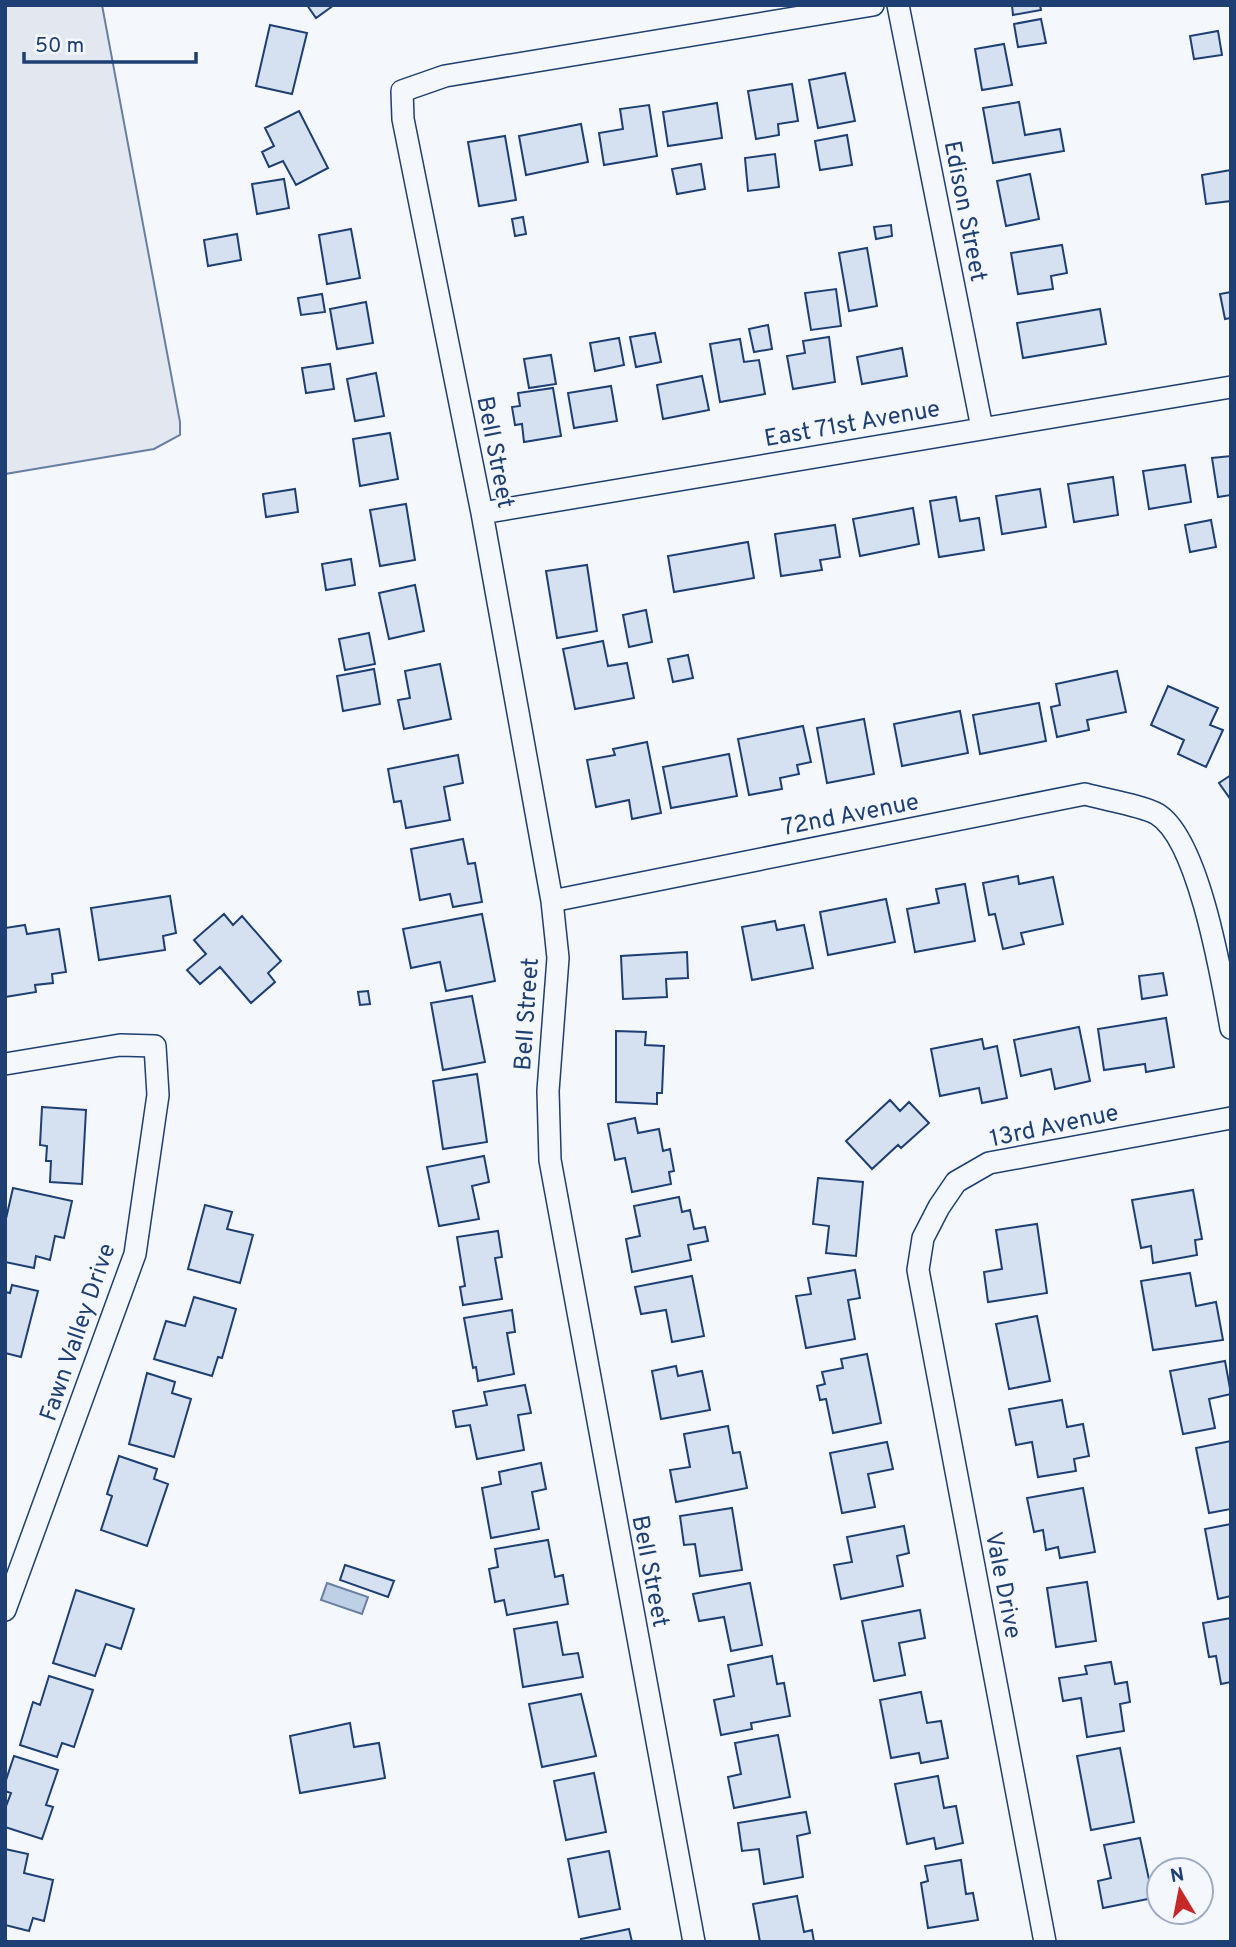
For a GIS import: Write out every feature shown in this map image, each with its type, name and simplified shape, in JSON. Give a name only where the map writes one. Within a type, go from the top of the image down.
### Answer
[{"type":"street","name":"Bell Street","points":[[694,1942],[550,1160],[548,1091],[558,958],[552,901],[482,513],[403,119],[402,91],[445,76],[873,5]]},
{"type":"street","name":"Edison Street","points":[[898,5],[982,428]]},
{"type":"street","name":"East 71st Avenue","points":[[482,513],[1231,387]]},
{"type":"street","name":"72nd Avenue","points":[[552,901],[1084,794],[1157,814],[1188,852],[1217,954],[1231,1028]]},
{"type":"street","name":"Fawn Valley Drive","points":[[5,1064],[120,1045],[155,1046],[158,1095],[135,1254],[7,1597]]},
{"type":"street","name":"13rd Avenue","points":[[923,1238],[956,1182],[989,1163],[1231,1118]]},
{"type":"street","name":"Vale Drive","points":[[923,1238],[918,1270],[1045,1942]]},
{"type":"shaded area","points":[[5,5],[102,5],[180,422],[180,435],[154,449],[5,474]]},
{"type":"water","points":[[327,1583],[368,1597],[362,1614],[321,1600]]},
{"type":"building","points":[[307,5],[334,5],[316,18]]},
{"type":"building","points":[[1012,5],[1040,5],[1041,10],[1013,15]]},
{"type":"building","points":[[1041,19],[1046,43],[1018,47],[1014,24]]},
{"type":"building","points":[[270,25],[307,33],[292,94],[256,86]]},
{"type":"building","points":[[1218,31],[1222,55],[1194,59],[1190,36]]},
{"type":"building","points":[[1004,44],[1012,85],[982,90],[975,49]]},
{"type":"building","points":[[845,73],[855,121],[818,128],[809,80]]},
{"type":"building","points":[[792,84],[798,121],[778,124],[779,135],[756,139],[748,91]]},
{"type":"building","points":[[1019,102],[1025,135],[1060,129],[1064,151],[993,163],[983,108]]},
{"type":"building","points":[[717,103],[722,138],[668,146],[663,112]]},
{"type":"building","points":[[649,105],[657,156],[604,165],[599,133],[623,129],[620,109]]},
{"type":"building","points":[[299,111],[328,168],[296,185],[283,161],[269,167],[262,152],[274,146],[265,128]]},
{"type":"building","points":[[581,124],[588,162],[526,175],[519,136]]},
{"type":"building","points":[[847,135],[852,165],[820,170],[815,141]]},
{"type":"building","points":[[505,136],[516,200],[479,206],[468,142]]},
{"type":"building","points":[[775,154],[779,187],[748,191],[745,158]]},
{"type":"building","points":[[701,164],[705,189],[677,194],[672,169]]},
{"type":"building","points":[[1231,170],[1231,201],[1206,204],[1202,175]]},
{"type":"building","points":[[1030,174],[1039,219],[1006,226],[997,181]]},
{"type":"building","points":[[284,179],[289,208],[257,214],[252,184]]},
{"type":"building","points":[[523,217],[526,234],[515,236],[512,219]]},
{"type":"building","points":[[891,225],[892,236],[876,239],[874,227]]},
{"type":"building","points":[[351,229],[360,278],[327,284],[319,235]]},
{"type":"building","points":[[237,234],[241,260],[208,266],[204,240]]},
{"type":"building","points":[[1062,245],[1067,273],[1051,276],[1053,289],[1018,294],[1011,253]]},
{"type":"building","points":[[867,248],[877,306],[849,311],[839,253]]},
{"type":"building","points":[[836,289],[841,326],[811,330],[805,293]]},
{"type":"building","points":[[1231,292],[1231,318],[1225,319],[1220,294]]},
{"type":"building","points":[[322,294],[325,312],[301,315],[298,298]]},
{"type":"building","points":[[366,302],[373,343],[337,349],[330,309]]},
{"type":"building","points":[[1100,309],[1106,344],[1023,358],[1017,323]]},
{"type":"building","points":[[768,325],[772,349],[754,352],[749,329]]},
{"type":"building","points":[[655,333],[661,362],[636,367],[630,337]]},
{"type":"building","points":[[829,337],[835,382],[793,389],[787,356],[805,353],[803,341]]},
{"type":"building","points":[[619,338],[624,365],[595,371],[590,343]]},
{"type":"building","points":[[740,339],[744,362],[759,360],[765,394],[720,402],[710,344]]},
{"type":"building","points":[[902,348],[907,376],[862,384],[857,357]]},
{"type":"building","points":[[551,355],[556,384],[529,388],[524,359]]},
{"type":"building","points":[[330,364],[334,389],[306,393],[302,368]]},
{"type":"building","points":[[376,373],[384,416],[355,421],[347,379]]},
{"type":"building","points":[[702,376],[709,410],[663,419],[657,385]]},
{"type":"building","points":[[611,386],[617,421],[574,428],[568,393]]},
{"type":"building","points":[[553,388],[561,436],[524,442],[522,424],[515,425],[512,407],[520,406],[518,393]]},
{"type":"building","points":[[390,433],[398,479],[360,486],[353,439]]},
{"type":"building","points":[[1231,456],[1231,495],[1218,497],[1212,458]]},
{"type":"building","points":[[1185,465],[1191,502],[1149,509],[1143,471]]},
{"type":"building","points":[[1113,477],[1118,515],[1074,522],[1068,484]]},
{"type":"building","points":[[295,489],[298,512],[266,517],[263,494]]},
{"type":"building","points":[[1040,489],[1046,527],[1002,534],[996,496]]},
{"type":"building","points":[[956,497],[960,521],[979,518],[984,550],[939,557],[930,501]]},
{"type":"building","points":[[406,504],[415,560],[380,566],[370,510]]},
{"type":"building","points":[[913,508],[919,544],[860,556],[853,519]]},
{"type":"building","points":[[1211,520],[1216,547],[1190,552],[1185,525]]},
{"type":"building","points":[[835,525],[840,557],[820,560],[822,570],[781,576],[775,534]]},
{"type":"building","points":[[748,542],[754,578],[674,592],[668,556]]},
{"type":"building","points":[[351,559],[355,585],[326,590],[322,564]]},
{"type":"building","points":[[587,565],[597,631],[557,638],[546,571]]},
{"type":"building","points":[[415,585],[424,631],[389,639],[379,593]]},
{"type":"building","points":[[646,610],[652,642],[629,647],[623,615]]},
{"type":"building","points":[[369,633],[375,664],[345,670],[339,639]]},
{"type":"building","points":[[603,641],[608,666],[627,663],[634,698],[575,709],[563,649]]},
{"type":"building","points":[[688,655],[693,678],[673,682],[668,659]]},
{"type":"building","points":[[440,664],[451,719],[404,729],[398,700],[410,698],[405,671]]},
{"type":"building","points":[[374,669],[380,704],[343,711],[337,676]]},
{"type":"building","points":[[1117,671],[1126,712],[1087,720],[1089,730],[1057,737],[1051,707],[1060,705],[1056,684]]},
{"type":"building","points":[[1168,686],[1218,708],[1210,725],[1223,730],[1206,767],[1178,754],[1184,740],[1151,725]]},
{"type":"building","points":[[1039,703],[1046,741],[980,754],[973,715]]},
{"type":"building","points":[[960,711],[968,753],[902,766],[894,724]]},
{"type":"building","points":[[864,719],[874,774],[827,783],[817,728]]},
{"type":"building","points":[[803,726],[811,762],[797,765],[799,774],[780,778],[782,789],[749,795],[738,739]]},
{"type":"building","points":[[647,742],[661,813],[632,819],[629,800],[596,807],[587,760],[615,755],[613,749]]},
{"type":"building","points":[[729,754],[737,796],[671,808],[663,767]]},
{"type":"building","points":[[458,755],[463,783],[444,787],[450,820],[406,828],[401,801],[394,802],[388,769]]},
{"type":"building","points":[[1231,775],[1231,800],[1219,783]]},
{"type":"building","points":[[463,839],[468,864],[475,863],[482,902],[453,907],[450,894],[420,900],[411,849]]},
{"type":"building","points":[[1018,876],[1019,884],[1053,877],[1063,924],[1021,933],[1024,944],[1003,949],[995,914],[989,915],[983,883]]},
{"type":"building","points":[[965,884],[975,941],[915,952],[907,909],[939,903],[936,889]]},
{"type":"building","points":[[170,896],[176,933],[163,936],[165,950],[99,960],[91,908]]},
{"type":"building","points":[[886,899],[895,942],[828,955],[820,912]]},
{"type":"building","points":[[224,914],[233,925],[242,916],[281,961],[268,973],[275,982],[251,1003],[220,967],[200,984],[187,970],[206,954],[194,940]]},
{"type":"building","points":[[482,914],[495,981],[446,991],[440,962],[411,968],[403,929]]},
{"type":"building","points":[[775,921],[777,930],[804,925],[813,968],[752,980],[742,927]]},
{"type":"building","points":[[25,925],[27,934],[59,929],[66,972],[52,974],[53,983],[35,985],[36,992],[5,997],[5,928]]},
{"type":"building","points":[[687,952],[688,978],[666,979],[667,997],[623,999],[621,956]]},
{"type":"building","points":[[1163,973],[1167,995],[1142,999],[1139,976]]},
{"type":"building","points":[[368,991],[370,1004],[360,1005],[358,992]]},
{"type":"building","points":[[472,996],[485,1062],[443,1070],[431,1003]]},
{"type":"building","points":[[1166,1018],[1174,1067],[1146,1072],[1145,1064],[1104,1070],[1098,1029]]},
{"type":"building","points":[[1079,1027],[1090,1081],[1055,1089],[1051,1069],[1021,1076],[1014,1040]]},
{"type":"building","points":[[616,1031],[646,1032],[645,1045],[664,1046],[662,1093],[657,1093],[657,1104],[616,1102]]},
{"type":"building","points":[[982,1039],[984,1049],[997,1046],[1007,1098],[982,1103],[979,1088],[940,1096],[931,1049]]},
{"type":"building","points":[[477,1074],[487,1142],[443,1149],[433,1081]]},
{"type":"building","points":[[890,1100],[900,1111],[909,1102],[929,1123],[901,1148],[898,1145],[872,1169],[846,1141]]},
{"type":"building","points":[[42,1107],[86,1110],[82,1184],[50,1182],[51,1161],[46,1161],[47,1146],[40,1145]]},
{"type":"building","points":[[635,1118],[638,1133],[659,1129],[663,1151],[670,1149],[674,1171],[669,1172],[671,1184],[632,1192],[625,1158],[615,1160],[608,1124]]},
{"type":"building","points":[[484,1156],[489,1182],[472,1186],[479,1219],[439,1226],[427,1167]]},
{"type":"building","points":[[818,1178],[863,1182],[856,1256],[826,1253],[829,1226],[813,1224]]},
{"type":"building","points":[[13,1188],[72,1201],[64,1238],[55,1236],[50,1260],[36,1256],[34,1268],[5,1262],[5,1223]]},
{"type":"building","points":[[1193,1190],[1202,1239],[1195,1240],[1197,1255],[1153,1263],[1151,1246],[1141,1248],[1132,1200]]},
{"type":"building","points":[[679,1197],[682,1212],[690,1210],[694,1229],[705,1227],[708,1241],[688,1245],[691,1260],[632,1272],[626,1239],[640,1236],[634,1206]]},
{"type":"building","points":[[205,1205],[232,1212],[227,1229],[253,1235],[240,1283],[188,1269]]},
{"type":"building","points":[[1037,1224],[1047,1293],[988,1302],[984,1272],[1002,1269],[996,1230]]},
{"type":"building","points":[[498,1231],[502,1257],[495,1258],[502,1299],[463,1305],[460,1287],[465,1286],[457,1237]]},
{"type":"building","points":[[855,1270],[860,1298],[848,1300],[855,1339],[806,1348],[796,1296],[811,1294],[808,1278]]},
{"type":"building","points":[[1190,1273],[1196,1306],[1216,1302],[1223,1340],[1153,1350],[1141,1281]]},
{"type":"building","points":[[692,1276],[704,1336],[672,1342],[666,1310],[641,1314],[635,1287]]},
{"type":"building","points":[[12,1285],[38,1291],[21,1357],[5,1353],[5,1292],[10,1293]]},
{"type":"building","points":[[194,1297],[236,1309],[222,1358],[218,1357],[212,1376],[154,1359],[166,1321],[185,1326]]},
{"type":"building","points":[[512,1310],[515,1332],[507,1333],[514,1374],[478,1381],[464,1318]]},
{"type":"building","points":[[1037,1316],[1050,1381],[1009,1389],[996,1324]]},
{"type":"building","points":[[867,1354],[881,1423],[833,1433],[826,1399],[820,1400],[817,1386],[825,1384],[822,1372],[843,1368],[841,1359]]},
{"type":"building","points":[[1225,1361],[1231,1394],[1209,1399],[1215,1428],[1183,1434],[1170,1371]]},
{"type":"building","points":[[676,1366],[678,1376],[702,1371],[710,1410],[661,1419],[652,1371]]},
{"type":"building","points":[[147,1373],[175,1382],[172,1393],[191,1399],[174,1457],[129,1444]]},
{"type":"building","points":[[525,1385],[531,1413],[518,1415],[524,1450],[477,1459],[470,1425],[456,1427],[453,1411],[487,1405],[484,1392]]},
{"type":"building","points":[[1062,1400],[1067,1427],[1083,1424],[1089,1456],[1074,1459],[1076,1471],[1038,1477],[1032,1442],[1016,1445],[1009,1409]]},
{"type":"building","points":[[728,1426],[733,1453],[740,1452],[747,1488],[676,1502],[670,1470],[690,1467],[684,1434]]},
{"type":"building","points":[[1231,1441],[1231,1509],[1209,1513],[1196,1448]]},
{"type":"building","points":[[887,1442],[893,1469],[868,1474],[875,1507],[842,1513],[830,1453]]},
{"type":"building","points":[[119,1456],[157,1469],[154,1479],[168,1484],[147,1546],[101,1530],[112,1496],[107,1494]]},
{"type":"building","points":[[541,1463],[546,1489],[532,1492],[539,1529],[491,1538],[482,1488],[501,1484],[499,1472]]},
{"type":"building","points":[[1083,1488],[1095,1552],[1060,1558],[1058,1547],[1046,1550],[1043,1530],[1034,1532],[1027,1498]]},
{"type":"building","points":[[732,1508],[742,1570],[700,1576],[695,1544],[684,1545],[680,1516]]},
{"type":"building","points":[[1231,1524],[1231,1596],[1218,1599],[1205,1529]]},
{"type":"building","points":[[904,1526],[909,1553],[897,1556],[903,1586],[841,1599],[834,1565],[852,1562],[847,1537]]},
{"type":"building","points":[[548,1540],[555,1577],[563,1575],[568,1604],[507,1615],[504,1600],[495,1602],[489,1569],[498,1567],[495,1549]]},
{"type":"building","points":[[345,1565],[394,1581],[388,1597],[340,1580]]},
{"type":"building","points":[[1087,1582],[1096,1641],[1056,1647],[1047,1588]]},
{"type":"building","points":[[750,1583],[762,1645],[731,1651],[724,1617],[699,1621],[693,1594]]},
{"type":"building","points":[[76,1590],[134,1609],[121,1649],[106,1644],[95,1676],[53,1663]]},
{"type":"building","points":[[920,1610],[925,1638],[899,1643],[905,1675],[874,1681],[862,1621]]},
{"type":"building","points":[[1231,1618],[1231,1682],[1221,1684],[1216,1656],[1209,1657],[1203,1623]]},
{"type":"building","points":[[557,1622],[563,1655],[578,1653],[583,1677],[523,1687],[514,1629]]},
{"type":"building","points":[[772,1656],[777,1684],[784,1683],[790,1716],[751,1723],[752,1729],[721,1735],[714,1700],[734,1696],[728,1665]]},
{"type":"building","points":[[1111,1662],[1115,1684],[1127,1682],[1130,1702],[1120,1704],[1124,1731],[1087,1737],[1081,1698],[1063,1701],[1059,1678],[1087,1674],[1085,1666]]},
{"type":"building","points":[[49,1676],[93,1690],[74,1747],[62,1743],[57,1757],[20,1745],[33,1702],[40,1705]]},
{"type":"building","points":[[921,1692],[927,1723],[941,1721],[948,1758],[921,1763],[919,1753],[891,1758],[880,1700]]},
{"type":"building","points":[[581,1694],[596,1756],[542,1767],[529,1704]]},
{"type":"building","points":[[350,1723],[354,1747],[379,1743],[385,1778],[300,1793],[290,1736]]},
{"type":"building","points":[[778,1735],[790,1797],[734,1808],[728,1777],[741,1774],[735,1743]]},
{"type":"building","points":[[1120,1748],[1134,1822],[1091,1830],[1077,1756]]},
{"type":"building","points":[[14,1756],[58,1770],[46,1805],[53,1807],[42,1839],[5,1827],[5,1809],[11,1793],[5,1791],[5,1783]]},
{"type":"building","points":[[594,1773],[606,1832],[566,1840],[554,1781]]},
{"type":"building","points":[[938,1776],[944,1808],[956,1806],[963,1843],[936,1849],[934,1838],[907,1844],[895,1784]]},
{"type":"building","points":[[806,1812],[810,1833],[797,1836],[803,1877],[764,1884],[759,1849],[742,1851],[738,1823]]},
{"type":"building","points":[[1140,1838],[1145,1861],[1145,1900],[1103,1908],[1098,1881],[1111,1878],[1104,1845]]},
{"type":"building","points":[[5,1849],[28,1854],[24,1873],[53,1880],[44,1921],[33,1918],[29,1931],[5,1925]]},
{"type":"building","points":[[609,1851],[620,1909],[579,1917],[568,1859]]},
{"type":"building","points":[[961,1860],[966,1894],[973,1893],[978,1920],[928,1928],[921,1883],[928,1881],[925,1866]]},
{"type":"building","points":[[797,1896],[804,1932],[812,1930],[814,1942],[760,1942],[753,1904]]},
{"type":"building","points":[[629,1929],[632,1942],[582,1942],[581,1939]]}]
